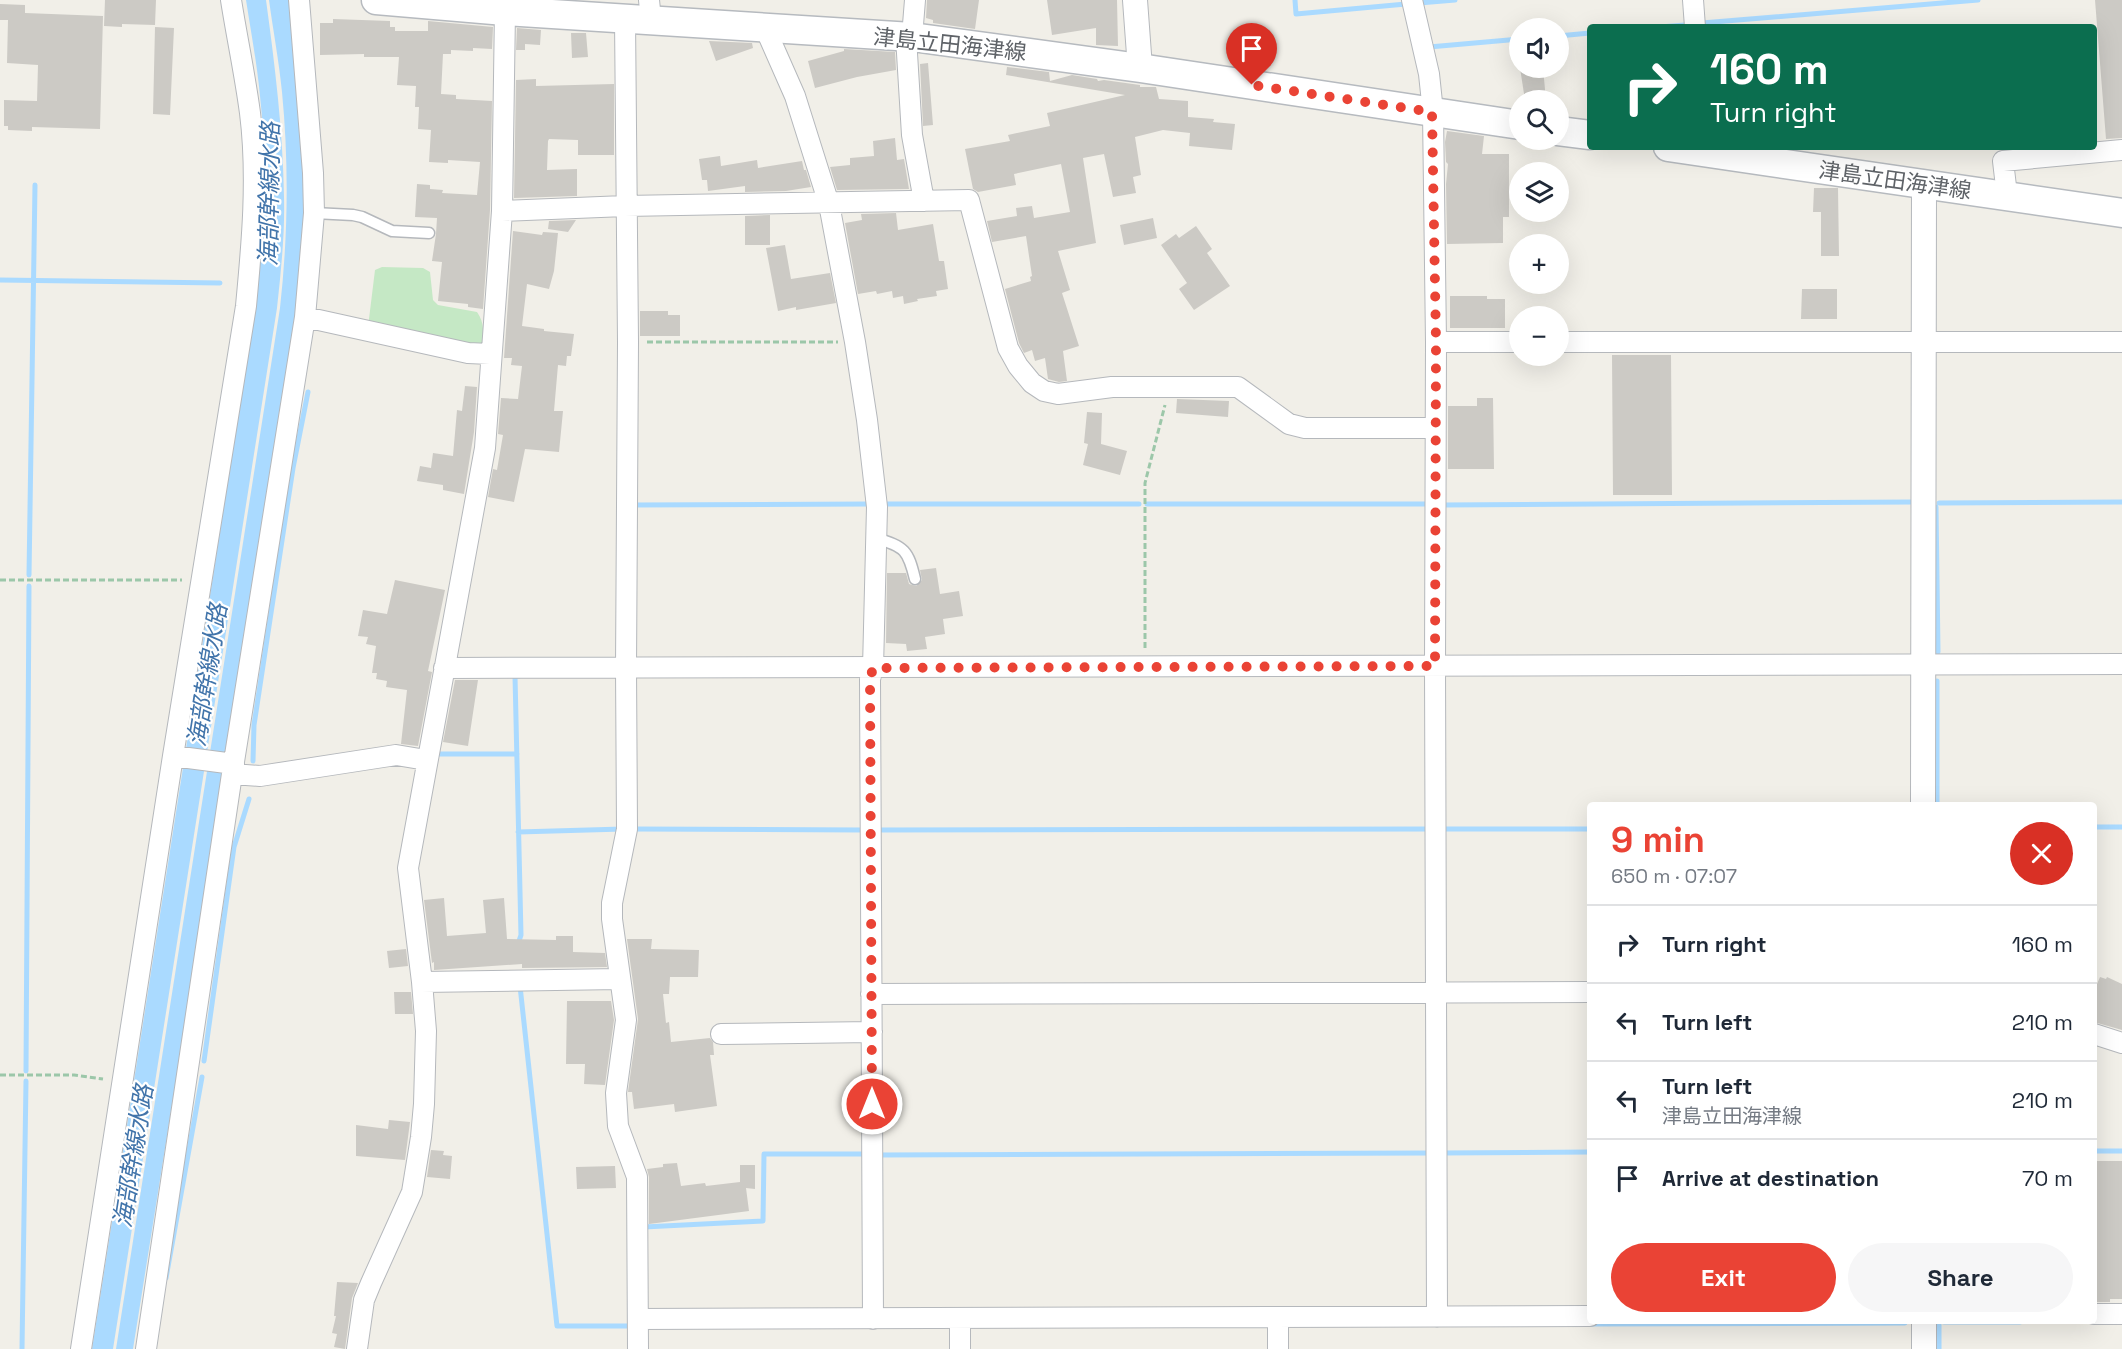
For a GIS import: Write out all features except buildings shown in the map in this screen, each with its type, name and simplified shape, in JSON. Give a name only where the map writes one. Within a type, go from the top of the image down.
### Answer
[{"type":"main road","name":"津島立田海津線","points":[[375,0],[641,13],[765,28],[909,37],[1140,68],[1509,123]]},
{"type":"main road","points":[[1569,132],[1587,135]]},
{"type":"main road","name":"津島立田海津線","points":[[1704,150],[2122,213]]},
{"type":"street","points":[[81,1349],[177,756],[202,580],[246,306],[252,241],[254,182],[250,114],[231,0]]},
{"type":"street","points":[[146,1349],[232,767],[305,317],[314,213],[313,173],[298,0]]},
{"type":"street","points":[[915,0],[909,37],[912,135],[924,201]]},
{"type":"street","points":[[1135,0],[1140,68]]},
{"type":"street","points":[[1412,0],[1429,74],[1432,112],[1436,342],[1434,428],[1437,1317]]},
{"type":"street","points":[[1693,0],[1695,24]]},
{"type":"street","points":[[357,1349],[364,1300],[412,1192],[424,1104],[426,1031],[408,868],[426,759],[485,448],[502,211],[502,7]]},
{"type":"street","points":[[638,1349],[637,1177],[618,1125],[616,1093],[626,1020],[619,979],[612,903],[627,829],[628,342],[625,206],[641,13]]},
{"type":"street","points":[[765,28],[795,96],[829,204],[869,430],[877,507],[873,668],[870,679],[873,1319]]},
{"type":"street","points":[[2007,195],[2002,161],[2122,150]]},
{"type":"street","points":[[1923,802],[1924,184]]},
{"type":"street","points":[[502,211],[625,206],[969,200],[1008,348],[1018,366],[1032,383],[1044,391],[1058,394],[1112,387],[1238,387],[1289,424],[1305,428],[1434,428]]},
{"type":"street","points":[[305,317],[468,353],[490,354]]},
{"type":"street","points":[[1436,342],[1509,342]]},
{"type":"street","points":[[1569,342],[2122,342]]},
{"type":"street","points":[[444,668],[2122,664]]},
{"type":"street","points":[[177,756],[232,767],[260,776],[396,755],[426,759]]},
{"type":"street","points":[[422,982],[619,979]]},
{"type":"street","points":[[871,994],[1587,992]]},
{"type":"street","points":[[721,1034],[872,1032]]},
{"type":"street","points":[[2097,1035],[2122,1043]]},
{"type":"street","points":[[2097,1314],[2122,1314]]},
{"type":"street","points":[[638,1319],[1587,1316]]},
{"type":"street","points":[[1278,1317],[1278,1349]]},
{"type":"street","points":[[960,1318],[960,1349]]},
{"type":"street","points":[[1924,1324],[1924,1349]]},
{"type":"lane","points":[[314,213],[362,217],[392,231],[429,233]]},
{"type":"lane","points":[[876,538],[893,543],[905,552],[910,559],[915,579]]},
{"type":"path","points":[[628,342],[855,342]]},
{"type":"path","points":[[1145,667],[1145,483],[1170,386]]},
{"type":"path","points":[[0,580],[202,580]]},
{"type":"path","points":[[0,1075],[74,1075],[123,1082]]},
{"type":"green space","points":[[382,267],[423,268],[430,272],[433,300],[438,305],[477,312],[483,330],[481,348],[368,327],[375,270]]},
{"type":"water","name":"海部幹線水路","points":[[246,0],[266,0],[278,98],[284,211],[277,308],[113,1349],[92,1349],[255,308],[262,228],[264,149],[259,84]]},
{"type":"water","points":[[269,0],[289,0],[302,99],[306,206],[298,315],[133,1349],[116,1349],[280,308],[285,254],[287,173],[281,80]]},
{"type":"waterway","points":[[1295,0],[1296,14],[1406,4]]},
{"type":"waterway","points":[[1419,3],[1455,0]]},
{"type":"waterway","points":[[1702,19],[1702,23],[1978,0]]},
{"type":"waterway","points":[[1569,35],[1587,33]]},
{"type":"waterway","points":[[1429,47],[1509,40]]},
{"type":"waterway","points":[[29,575],[35,185]]},
{"type":"waterway","points":[[0,280],[220,283]]},
{"type":"waterway","points":[[253,761],[254,725],[293,468],[308,392]]},
{"type":"waterway","points":[[1441,505],[1912,502]]},
{"type":"waterway","points":[[1939,503],[2122,502]]},
{"type":"waterway","points":[[633,505],[870,504]]},
{"type":"waterway","points":[[882,504],[1139,504]]},
{"type":"waterway","points":[[1147,504],[1426,504]]},
{"type":"waterway","points":[[1936,507],[1938,652]]},
{"type":"waterway","points":[[26,1071],[29,586]]},
{"type":"waterway","points":[[518,944],[521,935],[515,676],[519,676]]},
{"type":"waterway","points":[[1937,681],[1937,802]]},
{"type":"waterway","points":[[438,754],[517,754]]},
{"type":"waterway","points":[[204,1061],[234,847],[249,799]]},
{"type":"waterway","points":[[2097,827],[2122,827]]},
{"type":"waterway","points":[[518,832],[623,829]]},
{"type":"waterway","points":[[634,829],[862,830]]},
{"type":"waterway","points":[[879,830],[1429,829]]},
{"type":"waterway","points":[[1441,829],[1587,829]]},
{"type":"waterway","points":[[520,986],[557,1326],[634,1326]]},
{"type":"waterway","points":[[166,1278],[202,1077]]},
{"type":"waterway","points":[[22,1349],[26,1081]]},
{"type":"waterway","points":[[2097,1151],[2122,1151]]},
{"type":"waterway","points":[[1442,1153],[1587,1152]]},
{"type":"waterway","points":[[878,1155],[1430,1153]]},
{"type":"waterway","points":[[644,1227],[763,1221],[764,1154],[867,1154]]},
{"type":"waterway","points":[[1939,1325],[1939,1349]]},
{"type":"route","points":[[872,1104],[870,679],[873,668],[1435,666],[1436,342],[1432,112],[1252,85]]}]
